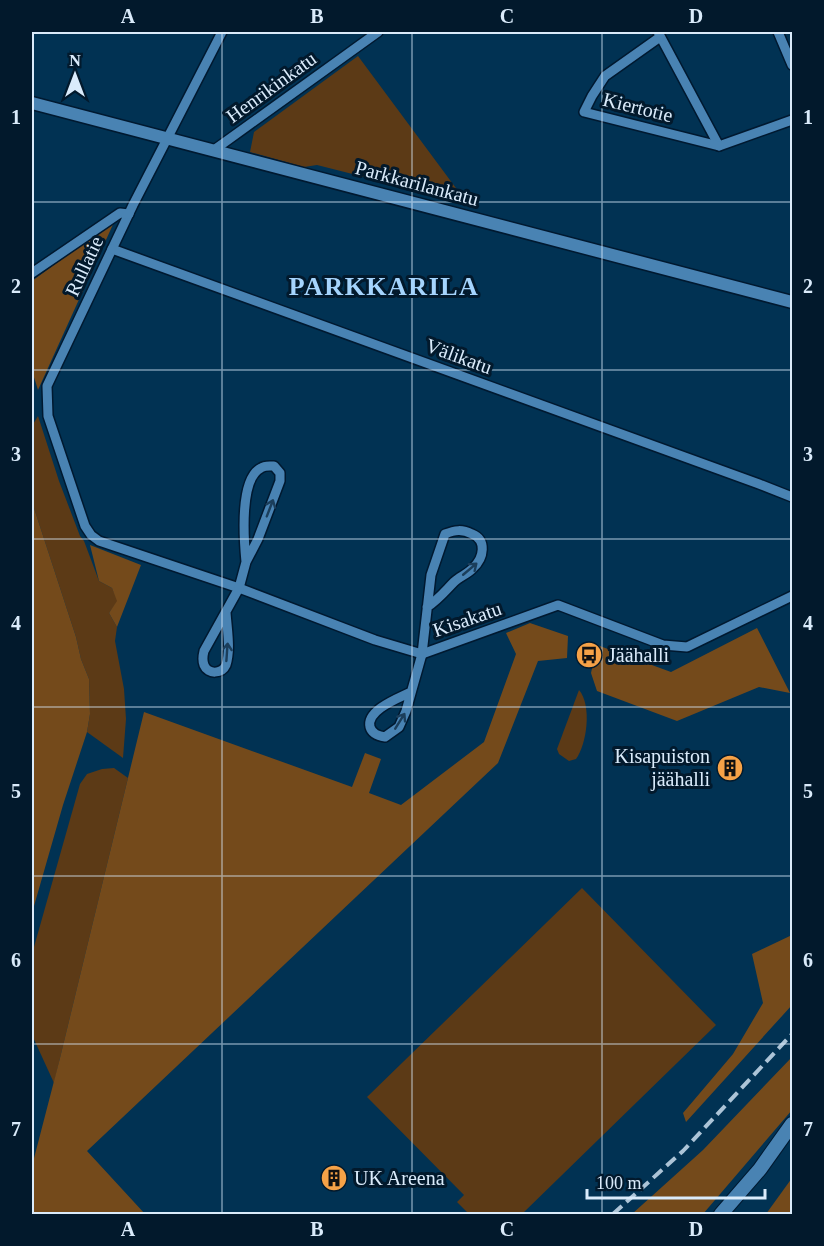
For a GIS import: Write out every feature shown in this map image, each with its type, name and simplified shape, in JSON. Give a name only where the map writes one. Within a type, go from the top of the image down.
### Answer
[{"type":"main road","points":[[721,1215],[760,1169],[792,1124]]},
{"type":"street","name":"Rullatie","points":[[85,526],[48,416],[47,386],[112,249],[124,213],[167,138],[221,32]]},
{"type":"street","name":"Henrikinkatu","points":[[214,150],[378,32]]},
{"type":"street","points":[[778,32],[792,65]]},
{"type":"street","points":[[659,34],[719,146],[792,120]]},
{"type":"street","name":"Kiertotie","points":[[659,34],[605,76],[584,112],[719,146]]},
{"type":"street","name":"Parkkarilankatu","points":[[32,103],[792,302]]},
{"type":"street","points":[[32,273],[124,213]]},
{"type":"street","name":"Välikatu","points":[[112,249],[792,497]]},
{"type":"street","points":[[226,612],[228,651],[225,667],[220,672],[213,673],[204,665],[204,651],[239,588],[246,561],[258,539],[280,481],[280,473],[274,466],[259,468],[254,473],[246,497],[243,531],[246,561]]},
{"type":"street","name":"Kisakatu","points":[[85,526],[99,541],[239,588],[375,640],[422,654],[558,605],[663,645],[687,647],[792,596]]},
{"type":"street","points":[[411,692],[381,707],[371,716],[369,724],[376,735],[385,737],[399,728],[406,711],[422,654],[427,607],[431,575],[445,534],[462,530],[475,535],[481,540],[483,550],[480,560],[474,568],[456,580],[438,600],[427,607]]},
{"type":"shaded area","points":[[358,56],[467,203],[317,165],[304,167],[250,152],[254,132]]},
{"type":"shaded area","points":[[115,220],[38,390],[32,371],[32,281]]},
{"type":"shaded area","points":[[38,416],[59,481],[99,581],[112,588],[118,601],[109,613],[117,627],[115,641],[124,689],[126,719],[123,758],[87,732],[90,714],[89,679],[32,502],[32,426]]},
{"type":"shaded area","points":[[32,502],[89,679],[90,714],[87,732],[32,913]]},
{"type":"shaded area","points":[[90,545],[141,565],[117,627],[109,613],[117,601],[112,588],[99,581]]},
{"type":"shaded area","points":[[530,623],[568,636],[567,658],[538,661],[498,763],[87,1151],[145,1214],[32,1214],[32,1166],[144,712],[352,787],[365,753],[381,759],[369,793],[401,805],[484,742],[516,654],[506,633]]},
{"type":"shaded area","points":[[757,628],[790,693],[759,687],[677,721],[597,691],[591,673],[597,645],[671,672]]},
{"type":"shaded area","points":[[579,690],[586,705],[585,735],[576,759],[569,761],[559,754],[557,749]]},
{"type":"shaded area","points":[[114,768],[128,778],[54,1083],[32,1035],[32,954],[80,784],[87,774]]},
{"type":"shaded area","points":[[582,888],[716,1025],[522,1214],[469,1214],[457,1202],[464,1195],[367,1097]]},
{"type":"shaded area","points":[[792,935],[792,1005],[686,1122],[683,1113],[733,1054],[763,1003],[752,954]]},
{"type":"shaded area","points":[[792,1057],[792,1110],[703,1214],[632,1214],[703,1150]]},
{"type":"shaded area","points":[[792,1178],[792,1214],[766,1214]]},
{"type":"railway","points":[[613,1214],[683,1151],[792,1034]]},
{"type":"place","name":"Jäähalli","points":[[589,655]]},
{"type":"place","name":"Kisapuiston jäähalli","points":[[730,768]]},
{"type":"place","name":"UK Areena","points":[[334,1178]]},
{"type":"district","name":"PARKKARILA","points":[[384,286]]}]
